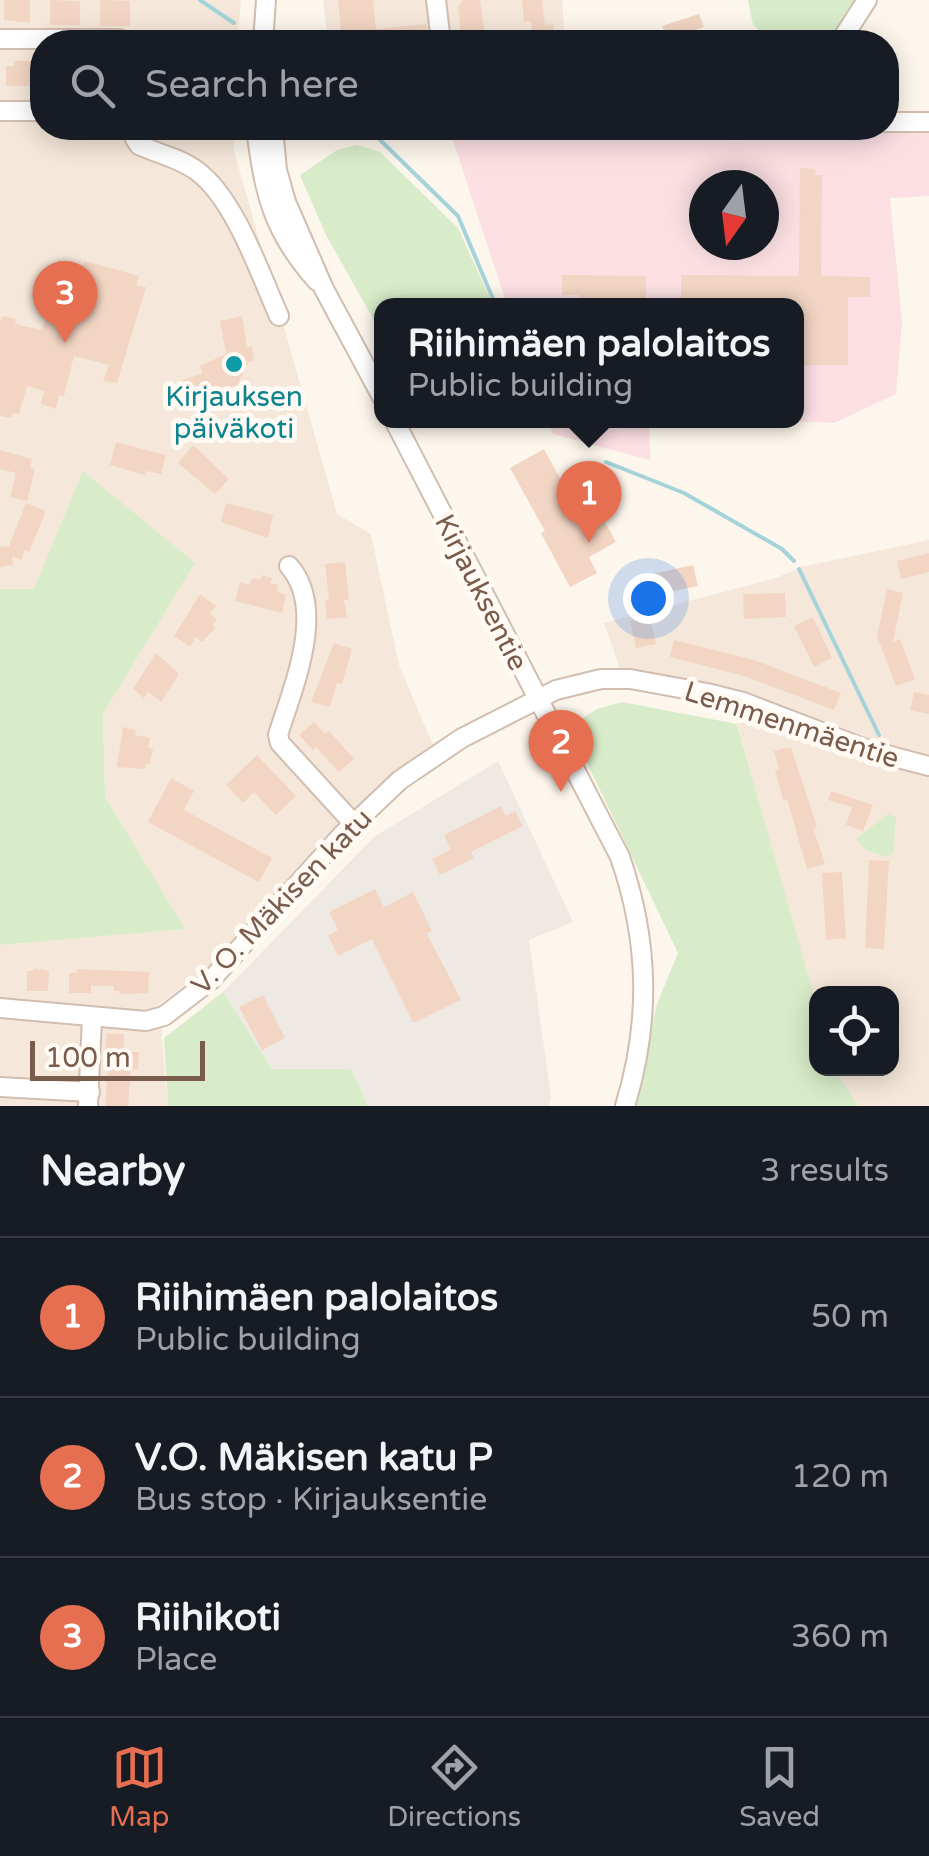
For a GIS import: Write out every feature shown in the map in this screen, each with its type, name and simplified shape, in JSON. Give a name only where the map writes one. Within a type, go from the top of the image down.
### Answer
[{"type":"street","points":[[265,30],[266,0]]},
{"type":"street","points":[[276,30],[277,0]]},
{"type":"street","points":[[436,0],[440,30]]},
{"type":"street","points":[[848,30],[867,0]]},
{"type":"street","points":[[0,39],[30,40]]},
{"type":"street","points":[[0,111],[30,111]]},
{"type":"street","points":[[899,122],[929,122]]},
{"type":"street","points":[[136,140],[139,145],[185,163],[214,188],[232,216],[280,316]]},
{"type":"street","points":[[257,140],[269,204],[301,263],[324,289]]},
{"type":"street","points":[[274,140],[280,184],[324,289],[374,382]]},
{"type":"street","name":"Kirjauksentie","points":[[398,428],[620,857],[641,931],[645,1000],[641,1040],[625,1106]]},
{"type":"street","points":[[289,566],[298,577],[306,628],[305,649],[278,734],[280,743],[353,823]]},
{"type":"street","name":"Lemmenmäentie","points":[[537,698],[601,679],[661,683],[744,702],[870,752],[929,766]]},
{"type":"street","name":"V. O. Mäkisen katu","points":[[0,1008],[146,1021],[164,1016],[211,980],[353,823],[400,780],[462,738],[537,698]]},
{"type":"street","points":[[0,1087],[89,1099],[92,1018]]},
{"type":"shaded area","points":[[0,0],[241,0],[238,30],[30,30],[30,140],[234,140],[337,514],[371,534],[399,665],[433,745],[206,970],[159,1004],[168,1106],[0,1106],[0,945],[184,929],[105,797],[103,714],[195,563],[34,590],[0,589]]},
{"type":"shaded area","points":[[323,0],[562,0],[564,30],[327,30]]},
{"type":"shaded area","points":[[929,122],[929,196],[890,198],[902,323],[896,394],[834,423],[804,422],[804,298],[505,298],[453,140],[899,140],[899,126]]},
{"type":"shaded area","points":[[551,428],[649,428],[650,460],[553,434]]},
{"type":"shaded area","points":[[929,540],[929,1106],[858,1106],[839,1076],[899,1076],[899,986],[810,986],[735,715],[732,691],[620,669],[604,623],[776,578],[801,567]]},
{"type":"shaded area","points":[[498,761],[573,922],[529,940],[551,1097],[549,1106],[368,1106],[351,1069],[272,1069],[223,992],[374,837]]},
{"type":"green space","points":[[748,0],[865,0],[839,30],[759,30],[753,25]]},
{"type":"green space","points":[[357,145],[380,152],[458,228],[490,298],[374,298],[374,321],[326,235],[300,175],[337,150]]},
{"type":"green space","points":[[83,471],[195,563],[103,714],[105,797],[185,929],[0,945],[0,589],[34,589]]},
{"type":"green space","points":[[622,702],[737,724],[811,986],[809,1076],[839,1076],[858,1106],[632,1106],[657,1004],[678,953],[570,727],[597,709]]},
{"type":"green space","points":[[888,814],[896,817],[893,854],[886,857],[866,850],[856,839]]},
{"type":"green space","points":[[223,992],[272,1069],[351,1069],[368,1106],[168,1106],[164,1038]]},
{"type":"building","points":[[4,0],[30,0],[30,23],[4,20]]},
{"type":"building","points":[[50,0],[80,1],[80,25],[50,25]]},
{"type":"building","points":[[100,0],[130,1],[130,26],[100,26]]},
{"type":"building","points":[[338,0],[373,0],[376,29],[426,24],[427,30],[341,30]]},
{"type":"building","points":[[463,0],[480,0],[483,30],[461,30],[458,6]]},
{"type":"building","points":[[522,0],[542,0],[545,25],[553,24],[553,30],[532,30],[531,21],[524,22]]},
{"type":"building","points":[[699,14],[704,27],[664,30],[662,26]]},
{"type":"building","points":[[14,61],[30,61],[30,86],[6,86],[6,66],[14,66]]},
{"type":"building","points":[[800,168],[816,169],[815,175],[822,175],[821,276],[870,277],[870,297],[848,297],[848,365],[804,365],[804,298],[681,298],[681,275],[799,276]]},
{"type":"building","points":[[58,260],[83,265],[85,261],[139,276],[136,285],[146,287],[117,383],[103,381],[109,365],[74,356],[64,396],[59,395],[56,409],[41,404],[44,391],[27,386],[19,414],[13,413],[12,418],[0,416],[0,320],[3,316],[16,319],[15,324],[41,330],[49,313],[44,311]]},
{"type":"building","points":[[562,275],[646,276],[646,298],[562,295]]},
{"type":"building","name":"Kirjauksen päiväkoti","points":[[242,316],[247,347],[252,346],[254,361],[248,362],[238,384],[185,410],[175,390],[183,387],[181,381],[202,373],[200,366],[226,354],[220,321]]},
{"type":"building","points":[[116,442],[166,455],[161,474],[146,471],[145,475],[110,465]]},
{"type":"building","points":[[193,445],[229,479],[215,494],[178,463]]},
{"type":"building","points":[[544,449],[564,486],[580,477],[616,542],[589,557],[597,573],[570,587],[510,468]]},
{"type":"building","points":[[0,450],[32,459],[30,468],[35,469],[27,501],[10,497],[16,473],[0,469]]},
{"type":"building","points":[[26,503],[46,511],[29,552],[25,550],[21,560],[12,556],[13,565],[0,567],[0,547],[9,546]]},
{"type":"building","points":[[226,503],[273,515],[268,538],[221,522]]},
{"type":"building","points":[[929,553],[929,572],[901,579],[897,561]]},
{"type":"building","points":[[345,562],[347,617],[327,619],[325,564]]},
{"type":"building","points":[[693,565],[698,586],[653,595],[648,575]]},
{"type":"building","points":[[262,575],[272,578],[270,583],[278,585],[277,592],[286,595],[282,613],[235,601],[240,582],[250,585],[252,578],[260,580]]},
{"type":"building","points":[[887,589],[903,593],[893,642],[900,639],[915,679],[896,686],[877,636]]},
{"type":"building","points":[[785,593],[786,617],[744,619],[743,594]]},
{"type":"building","points":[[200,594],[216,606],[210,614],[217,619],[212,626],[215,628],[202,642],[196,637],[190,647],[174,636]]},
{"type":"building","points":[[650,617],[656,644],[636,648],[630,621]]},
{"type":"building","points":[[813,617],[832,658],[814,667],[794,626]]},
{"type":"building","points":[[674,640],[754,660],[841,693],[834,710],[744,676],[670,657]]},
{"type":"building","points":[[334,643],[352,649],[342,684],[337,683],[330,707],[311,702]]},
{"type":"building","points":[[156,653],[179,674],[161,702],[148,692],[144,698],[133,689]]},
{"type":"building","points":[[914,692],[929,695],[929,714],[910,710]]},
{"type":"building","points":[[314,722],[325,734],[329,731],[354,759],[339,772],[299,735]]},
{"type":"building","points":[[123,727],[150,738],[148,748],[153,749],[145,769],[117,767]]},
{"type":"building","points":[[791,747],[825,864],[807,869],[775,770],[779,769],[774,751]]},
{"type":"building","points":[[257,755],[296,796],[276,815],[254,792],[243,803],[226,785]]},
{"type":"building","points":[[171,778],[194,791],[184,810],[272,858],[259,882],[148,822]]},
{"type":"building","points":[[831,791],[873,805],[863,831],[846,825],[852,807],[828,800]]},
{"type":"building","points":[[501,806],[506,816],[515,811],[523,826],[471,852],[474,858],[440,875],[432,859],[451,849],[444,835]]},
{"type":"building","points":[[869,860],[889,861],[884,949],[865,948]]},
{"type":"building","points":[[842,872],[846,938],[826,940],[822,873]]},
{"type":"building","points":[[375,889],[384,907],[413,892],[432,931],[427,934],[461,1000],[413,1023],[372,939],[338,956],[328,936],[338,930],[329,912]]},
{"type":"building","points":[[77,969],[149,972],[148,993],[119,994],[114,986],[91,986],[91,993],[69,993],[69,973],[77,973]]},
{"type":"building","points":[[27,971],[49,971],[48,991],[27,991]]},
{"type":"building","points":[[263,995],[285,1038],[262,1050],[239,1007]]},
{"type":"building","points":[[107,1033],[124,1034],[124,1052],[139,1052],[138,1069],[131,1069],[128,1106],[105,1106],[108,1068],[104,1068],[103,1061]]},
{"type":"waterway","points":[[200,0],[234,23]]},
{"type":"waterway","points":[[380,140],[458,216],[493,298]]},
{"type":"waterway","points":[[606,462],[684,493],[782,549],[794,561]]},
{"type":"waterway","points":[[799,569],[879,735]]},
{"type":"place","name":"Riihikoti","points":[[65,343]]},
{"type":"place","name":"Kirjauksen päiväkoti","points":[[234,364]]},
{"type":"place","name":"Riihimäen palolaitos","points":[[589,543]]},
{"type":"place","name":"V.O. Mäkisen katu P","points":[[561,792]]}]
